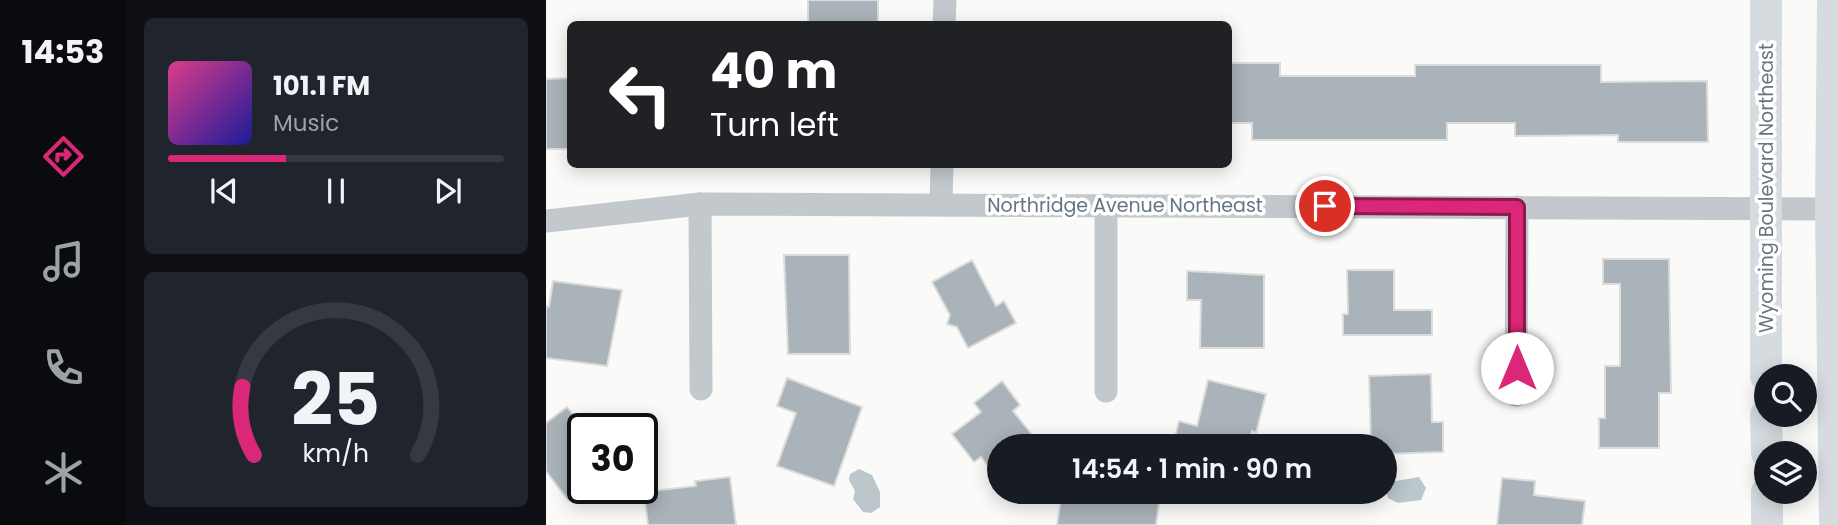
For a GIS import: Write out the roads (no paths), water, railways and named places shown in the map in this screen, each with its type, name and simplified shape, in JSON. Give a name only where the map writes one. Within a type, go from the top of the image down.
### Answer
[{"type":"main road","name":"Wyoming Boulevard Northeast","points":[[1766,0],[1766,364]]},
{"type":"main road","points":[[1833,0],[1831,209],[1835,525]]},
{"type":"main road","points":[[1767,504],[1767,525]]},
{"type":"street","points":[[944,0],[944,21]]},
{"type":"street","points":[[941,204],[942,168]]},
{"type":"street","points":[[700,204],[701,389]]},
{"type":"street","name":"Northridge Avenue Northeast","points":[[546,221],[700,204],[1831,209]]},
{"type":"street","points":[[1106,205],[1106,391]]},
{"type":"street","points":[[1516,395],[1517,207]]}]
